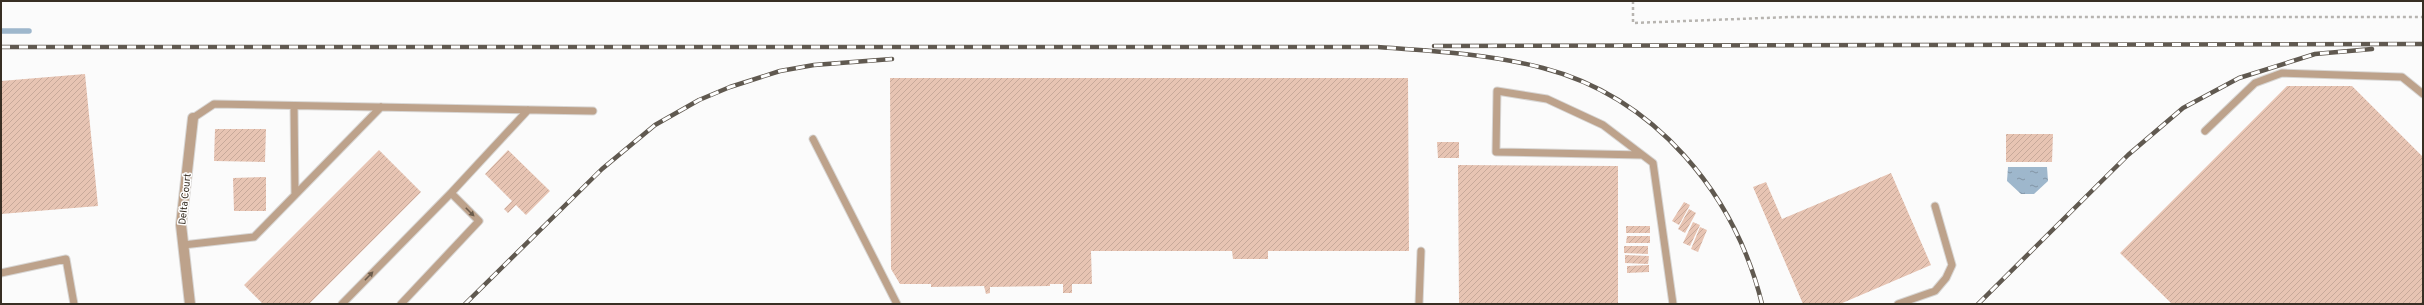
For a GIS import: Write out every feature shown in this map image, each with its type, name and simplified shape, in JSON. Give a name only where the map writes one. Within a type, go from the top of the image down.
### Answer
[{"type":"street","name":"Delta Court","points":[[190,304],[181,225],[193,118]]},
{"type":"lane","points":[[2205,131],[2255,83],[2282,74],[2402,77],[2423,94]]},
{"type":"lane","points":[[1642,155],[1496,152],[1497,91],[1547,99],[1602,125],[1653,163],[1673,304]]},
{"type":"lane","points":[[193,118],[214,104],[593,111]]},
{"type":"lane","points":[[294,106],[295,196]]},
{"type":"lane","points":[[183,245],[254,237],[381,107]]},
{"type":"lane","points":[[342,304],[451,193],[528,110]]},
{"type":"lane","points":[[813,139],[897,304]]},
{"type":"lane","points":[[401,304],[479,221],[451,193]]},
{"type":"lane","points":[[1898,304],[1935,291],[1946,278],[1952,265],[1935,206]]},
{"type":"lane","points":[[1419,304],[1421,251]]},
{"type":"lane","points":[[1,273],[66,260],[74,304]]},
{"type":"path","points":[[1633,1],[1633,23],[1790,17],[2423,17]]},
{"type":"water","points":[[2008,167],[2047,167],[2048,181],[2034,194],[2021,194],[2007,181]]},
{"type":"building","points":[[85,74],[98,206],[1,214],[1,81]]},
{"type":"building","points":[[890,78],[1408,78],[1409,251],[1268,251],[1268,259],[1233,259],[1232,251],[1091,251],[1092,284],[1072,284],[1072,293],[1063,293],[1063,284],[1050,284],[1050,286],[990,287],[990,293],[986,294],[984,286],[931,287],[931,284],[900,284],[891,269]]},
{"type":"building","points":[[2287,86],[2352,86],[2423,157],[2423,304],[2172,304],[2120,253]]},
{"type":"building","points":[[215,129],[266,129],[265,162],[214,161]]},
{"type":"building","points":[[2006,134],[2053,134],[2052,162],[2006,162]]},
{"type":"building","points":[[1437,142],[1459,142],[1459,158],[1438,158]]},
{"type":"building","points":[[379,150],[421,192],[309,304],[263,304],[244,285]]},
{"type":"building","points":[[508,150],[550,191],[526,215],[516,205],[508,213],[504,209],[512,201],[485,174]]},
{"type":"building","points":[[1458,165],[1618,166],[1618,304],[1459,304]]},
{"type":"building","points":[[1891,173],[1931,265],[1840,304],[1803,304],[1753,187],[1766,182],[1782,219]]},
{"type":"building","points":[[266,177],[266,211],[234,211],[233,178]]},
{"type":"building","points":[[1684,202],[1690,205],[1679,225],[1672,221]]},
{"type":"building","points":[[1689,209],[1696,213],[1685,233],[1678,229]]},
{"type":"building","points":[[1693,222],[1700,225],[1690,246],[1683,243]]},
{"type":"building","points":[[1626,226],[1650,226],[1650,233],[1626,233]]},
{"type":"building","points":[[1700,227],[1707,230],[1698,252],[1691,249]]},
{"type":"building","points":[[1627,236],[1650,236],[1650,243],[1626,243]]},
{"type":"building","points":[[1624,246],[1648,246],[1648,254],[1624,253]]},
{"type":"building","points":[[1625,255],[1649,256],[1648,264],[1625,263]]},
{"type":"building","points":[[1649,265],[1649,272],[1627,273],[1627,266]]},
{"type":"waterway","points":[[1,31],[29,31]]},
{"type":"railway","points":[[1434,46],[2423,44]]},
{"type":"railway","points":[[1,47],[1378,47],[1482,56],[1543,68],[1583,82],[1621,102],[1654,126],[1684,156],[1710,189],[1732,225],[1749,263],[1762,304]]},
{"type":"railway","points":[[1978,304],[2128,155],[2183,108],[2239,78],[2315,54],[2372,49]]},
{"type":"railway","points":[[465,304],[602,169],[655,125],[699,100],[730,87],[780,71],[814,65],[892,59]]}]
